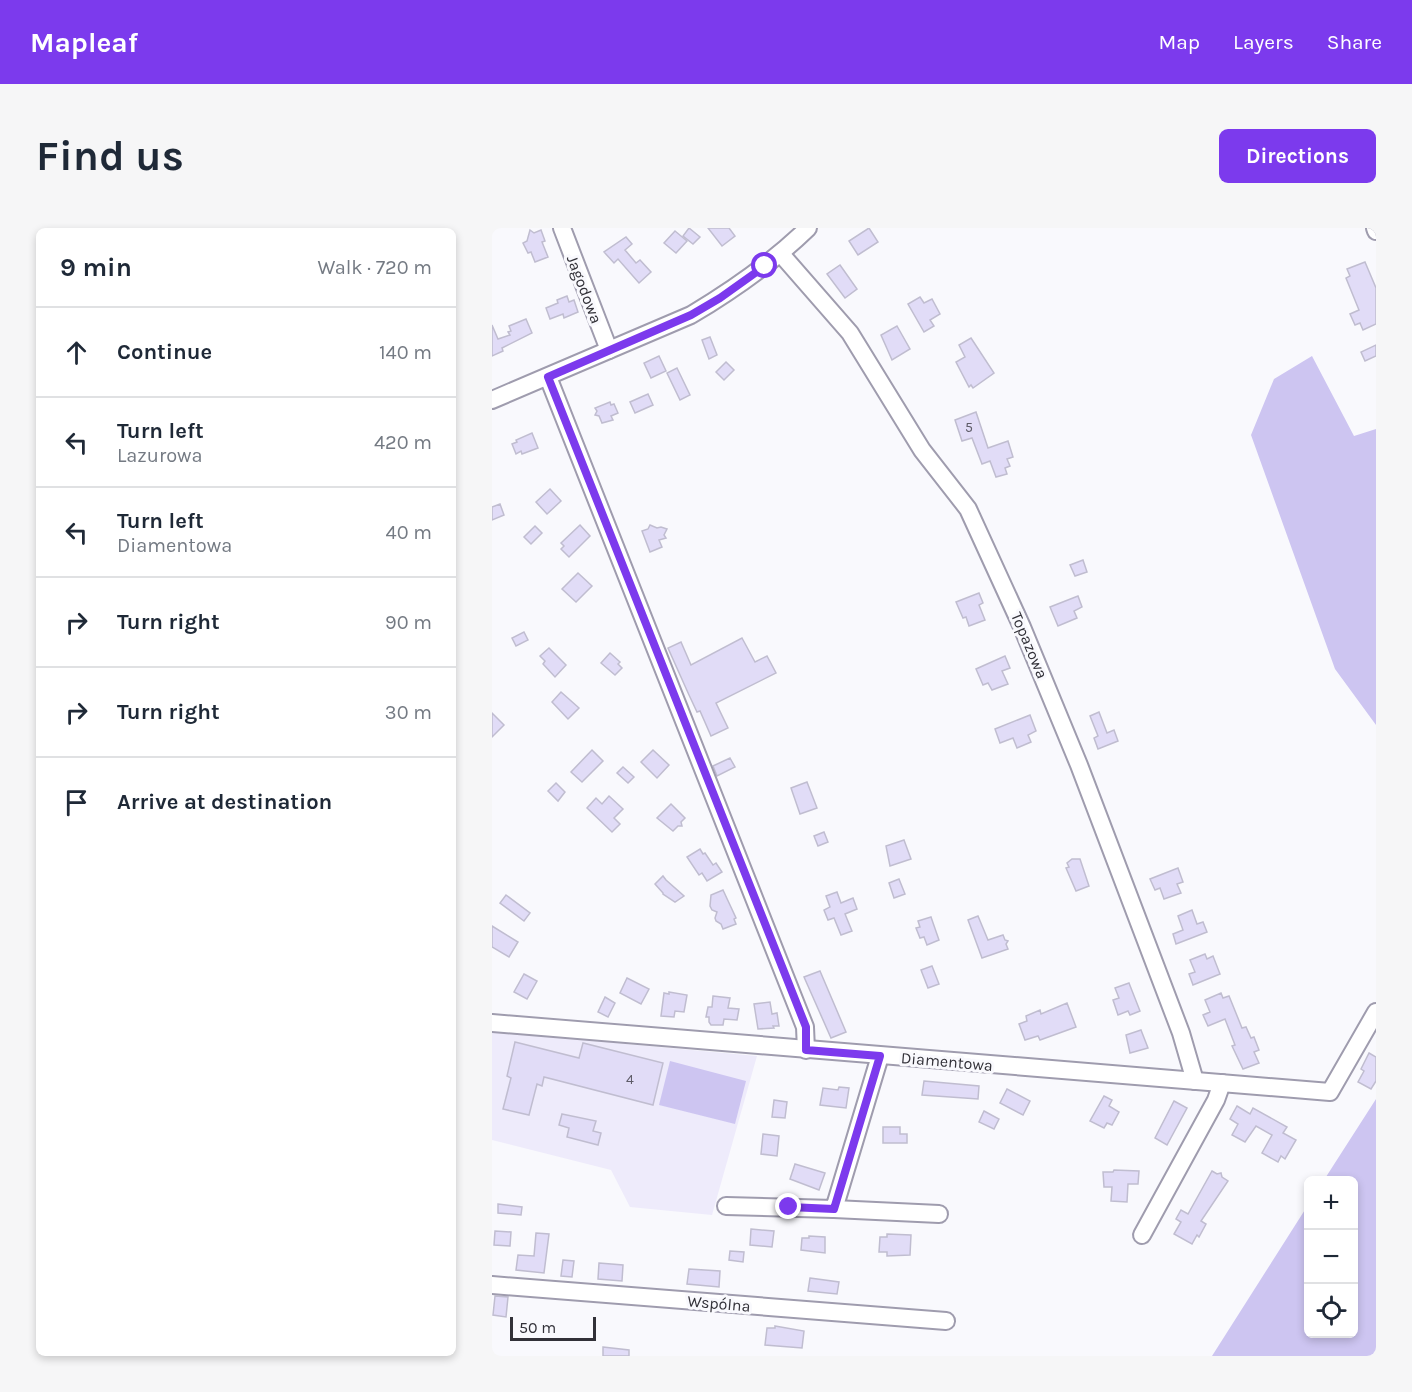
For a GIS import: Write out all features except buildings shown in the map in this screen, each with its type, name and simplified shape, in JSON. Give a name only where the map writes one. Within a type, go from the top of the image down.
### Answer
[{"type":"street","name":"Jagodowa","points":[[562,228],[609,350]]},
{"type":"street","points":[[492,400],[691,315],[720,298],[781,254],[808,228]]},
{"type":"street","name":"Topazowa","points":[[781,254],[850,333],[922,450],[968,509],[1022,627],[1079,765],[1181,1033],[1196,1081]]},
{"type":"street","points":[[548,377],[806,1027],[806,1050]]},
{"type":"street","name":"Diamentowa","points":[[492,1023],[1330,1092],[1376,1012]]},
{"type":"street","points":[[834,1209],[880,1056]]},
{"type":"street","points":[[1142,1234],[1216,1100],[1222,1083]]},
{"type":"street","points":[[726,1206],[939,1214]]},
{"type":"street","name":"Wspólna","points":[[492,1285],[946,1321]]},
{"type":"shaded area","points":[[1312,356],[1354,436],[1376,429],[1376,725],[1335,669],[1251,435],[1274,379]]},
{"type":"shaded area","points":[[492,1029],[625,1040],[626,1044],[757,1056],[712,1215],[630,1207],[611,1170],[492,1140]]},
{"type":"shaded area","points":[[670,1061],[746,1081],[735,1124],[659,1105]]},
{"type":"shaded area","points":[[1376,1099],[1376,1356],[1212,1356],[1304,1211],[1304,1338],[1358,1338],[1358,1176],[1327,1176]]},
{"type":"route","points":[[765,266],[720,298],[691,315],[548,377],[806,1027],[806,1050],[880,1056],[834,1209],[789,1207]]}]
